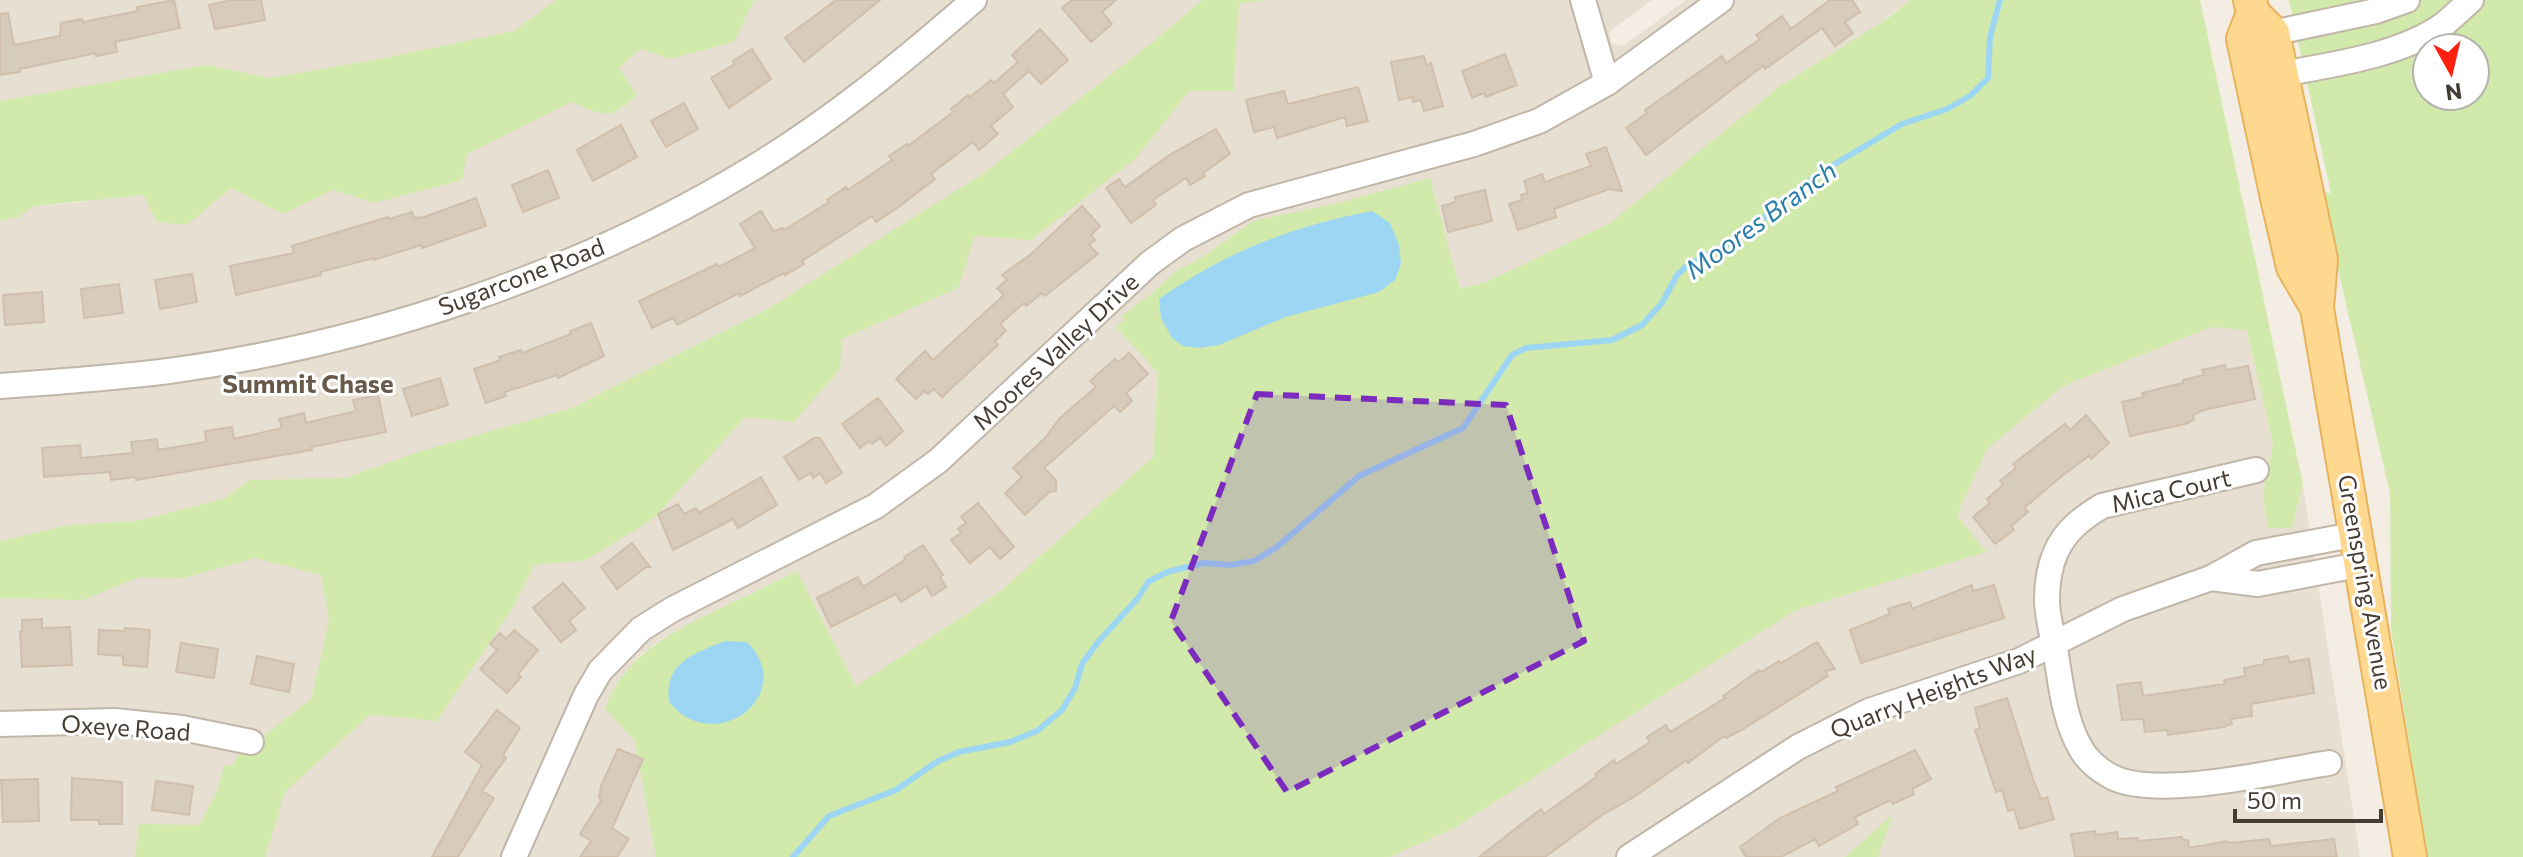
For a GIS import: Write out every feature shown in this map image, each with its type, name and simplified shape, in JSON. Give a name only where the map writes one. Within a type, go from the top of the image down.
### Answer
[{"type":"main road","name":"Greenspring Avenue","points":[[2255,21],[2267,77],[2321,259],[2317,308],[2410,857]]},
{"type":"street","name":"Sugarcone Road","points":[[0,386],[170,370],[256,356],[429,312],[525,279],[682,208],[753,168],[864,92],[974,0]]},
{"type":"street","points":[[1583,0],[1607,83]]},
{"type":"street","name":"Moores Valley Drive","points":[[514,857],[586,695],[600,671],[641,629],[673,609],[843,524],[907,485],[938,461],[1150,263],[1183,239],[1218,219],[1271,197],[1510,133],[1539,121],[1607,83],[1721,0]]},
{"type":"street","points":[[2255,21],[2376,11],[2407,0]]},
{"type":"street","points":[[2267,77],[2376,54],[2412,41],[2442,26],[2471,0]]},
{"type":"street","name":"Mica Court","points":[[2256,470],[2102,506],[2066,533],[2055,554],[2047,603],[2065,710],[2083,753],[2111,777],[2128,783],[2151,787],[2177,786],[2329,763]]},
{"type":"street","name":"Quarry Heights Way","points":[[1629,857],[1798,747],[1869,711],[1988,673],[2123,609],[2211,578],[2256,553],[2360,549]]},
{"type":"street","name":"Oxeye Road","points":[[0,724],[115,721],[182,728],[251,742]]},
{"type":"highlighted area","points":[[1257,394],[1506,405],[1584,641],[1287,792],[1171,621]]},
{"type":"shaded area","points":[[0,0],[651,0],[0,154]]},
{"type":"shaded area","points":[[682,0],[1652,0],[1609,32],[1612,44],[1623,46],[1686,0],[1911,0],[1888,16],[1841,74],[1584,258],[1460,289],[1430,179],[1158,373],[1151,486],[869,712],[797,571],[665,637],[640,655],[617,684],[688,801],[682,857],[247,857],[224,765],[204,857],[0,857],[0,209],[84,202]]},
{"type":"shaded area","points":[[2211,326],[2247,329],[2273,444],[2263,493],[2292,528],[2303,486],[2360,857],[1300,857],[2005,409]]},
{"type":"green space","points":[[556,0],[754,0],[734,42],[670,59],[640,49],[619,68],[637,95],[619,109],[599,113],[572,102],[467,154],[462,180],[374,203],[333,190],[283,214],[231,188],[187,225],[157,222],[143,195],[34,206],[18,217],[0,221],[0,101],[206,65],[270,78],[385,58],[514,31]]},
{"type":"green space","points":[[1202,0],[1265,0],[1239,4],[1233,91],[1189,91],[1136,158],[1031,240],[975,236],[958,288],[842,339],[840,369],[794,422],[745,417],[653,519],[586,560],[535,565],[512,609],[437,721],[370,715],[285,792],[265,857],[135,857],[139,824],[199,825],[218,790],[224,765],[232,766],[236,758],[312,698],[329,619],[321,575],[255,558],[184,578],[140,577],[83,600],[0,598],[0,541],[69,525],[137,521],[223,499],[250,480],[346,478],[418,452],[572,408],[766,310],[984,173]]},
{"type":"green space","points":[[1911,0],[2200,0],[2303,485],[2292,528],[2268,528],[2263,493],[2273,444],[2247,330],[2211,327],[2063,386],[1987,449],[1957,515],[1986,552],[1796,610],[1454,828],[1390,857],[656,857],[635,741],[605,709],[626,672],[640,657],[673,633],[797,571],[856,686],[997,594],[1153,457],[1158,373],[1116,327],[1124,320],[1121,316],[1176,271],[1207,254],[1253,221],[1334,204],[1430,178],[1460,289],[1484,283],[1610,223],[1779,87]]},
{"type":"green space","points":[[2289,0],[2523,0],[2523,857],[2427,857],[2391,629],[2390,493],[2320,192],[2331,193]]},
{"type":"green space","points":[[1893,814],[1878,857],[1845,857]]},
{"type":"water","points":[[1372,211],[1390,223],[1399,245],[1401,264],[1395,280],[1379,292],[1286,317],[1219,345],[1199,348],[1183,346],[1172,338],[1161,318],[1159,299],[1184,282],[1235,254],[1287,233]]},
{"type":"water","points":[[725,641],[747,642],[760,660],[763,678],[760,694],[750,708],[736,718],[719,723],[701,723],[683,715],[669,702],[671,677],[692,655]]},
{"type":"building","points":[[174,0],[180,28],[115,42],[117,52],[96,56],[96,53],[0,75],[0,14],[8,13],[14,45],[60,36],[61,23],[138,11],[137,7]]},
{"type":"building","points":[[232,0],[261,0],[265,20],[215,29],[209,5]]},
{"type":"building","points":[[836,0],[880,0],[804,62],[785,38]]},
{"type":"building","points":[[1072,0],[1116,0],[1102,12],[1112,24],[1091,42],[1062,8]]},
{"type":"building","points":[[1830,0],[1852,0],[1860,12],[1845,22],[1853,33],[1835,46],[1822,28],[1765,69],[1763,66],[1646,155],[1626,128],[1647,113],[1645,110],[1722,56],[1726,63],[1760,39],[1756,35],[1782,16],[1791,29]]},
{"type":"building","points":[[1040,29],[1068,60],[1041,84],[1029,71],[1003,94],[1013,107],[991,126],[998,134],[979,150],[973,142],[931,174],[935,179],[900,206],[876,222],[872,216],[785,275],[740,296],[739,293],[677,325],[673,318],[652,328],[639,301],[755,248],[740,224],[761,211],[774,232],[784,230],[829,202],[827,200],[846,187],[848,190],[892,160],[889,156],[908,146],[953,112],[951,109],[968,95],[970,97],[991,80],[994,83],[1018,62],[1012,55]]},
{"type":"building","points":[[752,49],[771,79],[729,108],[711,78],[735,64],[733,61]]},
{"type":"building","points":[[1505,54],[1517,85],[1486,97],[1484,93],[1472,98],[1462,71]]},
{"type":"building","points":[[1424,56],[1426,65],[1431,63],[1443,106],[1424,111],[1421,100],[1413,102],[1412,97],[1399,100],[1391,62]]},
{"type":"building","points":[[1358,87],[1368,121],[1347,126],[1345,117],[1277,138],[1274,127],[1254,132],[1246,100],[1284,91],[1288,104]]},
{"type":"building","points":[[684,103],[698,129],[666,147],[651,121]]},
{"type":"building","points":[[621,125],[637,157],[593,181],[577,150]]},
{"type":"building","points":[[1216,129],[1230,154],[1190,185],[1186,178],[1153,200],[1156,205],[1131,223],[1106,188],[1119,179],[1125,187],[1171,154]]},
{"type":"building","points":[[1606,147],[1622,191],[1609,189],[1554,209],[1556,217],[1518,230],[1509,204],[1522,200],[1521,195],[1528,193],[1524,181],[1542,174],[1545,182],[1591,166],[1586,154]]},
{"type":"building","points":[[548,170],[559,198],[523,212],[512,185]]},
{"type":"building","points":[[1485,190],[1492,221],[1448,232],[1442,206],[1456,202],[1455,197]]},
{"type":"building","points":[[476,198],[486,226],[422,248],[421,245],[320,272],[321,275],[236,295],[230,266],[294,253],[292,246],[388,217],[412,212],[414,218],[424,217]]},
{"type":"building","points":[[1082,206],[1100,226],[1091,235],[1095,240],[1089,245],[1098,254],[1045,296],[1042,293],[1026,306],[1024,303],[1000,324],[1006,331],[995,341],[998,345],[942,397],[934,389],[928,394],[924,391],[916,399],[896,379],[925,351],[933,360],[1004,295],[997,288],[1007,280],[1002,275],[1030,255]]},
{"type":"building","points":[[192,274],[197,302],[160,309],[155,280]]},
{"type":"building","points":[[119,284],[123,313],[84,318],[81,289]]},
{"type":"building","points":[[42,292],[44,322],[5,325],[3,295]]},
{"type":"building","points":[[591,323],[604,356],[558,378],[557,375],[505,392],[506,396],[486,403],[474,369],[501,360],[499,357],[521,350],[522,353],[571,334],[570,331]]},
{"type":"building","points":[[1129,353],[1148,374],[1126,393],[1132,401],[1120,412],[1114,406],[1044,468],[1056,480],[1056,491],[1049,492],[1025,515],[1005,493],[1022,477],[1013,468],[1044,439],[1060,418],[1096,387],[1090,381],[1115,359],[1119,362]]},
{"type":"building","points":[[2225,365],[2226,370],[2248,366],[2255,399],[2204,410],[2193,415],[2194,420],[2185,424],[2130,436],[2122,402],[2204,375],[2202,370]]},
{"type":"building","points":[[440,378],[448,405],[412,416],[403,389]]},
{"type":"building","points":[[378,395],[386,432],[311,447],[312,450],[136,480],[136,477],[111,480],[110,472],[44,477],[42,448],[80,445],[81,458],[133,453],[131,442],[157,439],[158,450],[206,442],[205,431],[232,427],[234,439],[282,428],[279,419],[304,413],[306,423],[356,411],[353,400]]},
{"type":"building","points":[[878,398],[903,431],[886,446],[880,438],[860,448],[842,424]]},
{"type":"building","points":[[2086,415],[2109,443],[2024,508],[2028,512],[2011,526],[2014,530],[1995,544],[1973,517],[1990,503],[1987,499],[2003,485],[2000,481],[2016,468],[2013,464],[2065,424],[2070,430]]},
{"type":"building","points":[[814,438],[820,438],[842,473],[826,483],[820,473],[813,478],[811,473],[799,480],[784,457]]},
{"type":"building","points":[[761,477],[777,505],[738,528],[733,519],[673,550],[658,514],[678,504],[684,514],[696,508],[699,513]]},
{"type":"building","points":[[978,503],[1014,547],[1000,559],[990,547],[970,563],[951,540],[961,533],[958,529],[966,523],[961,517]]},
{"type":"building","points":[[632,543],[650,567],[617,589],[601,567]]},
{"type":"building","points":[[923,545],[943,575],[940,577],[946,587],[932,596],[926,586],[901,602],[896,594],[831,627],[817,598],[858,577],[863,587]]},
{"type":"building","points":[[563,583],[585,608],[569,621],[576,630],[561,642],[533,608]]},
{"type":"building","points":[[1972,585],[1973,591],[1994,585],[2004,618],[1861,663],[1850,630],[1890,614],[1888,609],[1910,602],[1912,609]]},
{"type":"building","points":[[42,619],[42,628],[70,627],[72,665],[22,667],[22,620]]},
{"type":"building","points":[[125,628],[150,630],[147,667],[123,665],[123,656],[98,654],[99,630],[125,631]]},
{"type":"building","points":[[514,630],[538,650],[507,693],[480,669],[497,650],[490,644],[500,633],[506,639]]},
{"type":"building","points":[[1817,642],[1835,669],[1825,671],[1828,676],[1740,731],[1726,738],[1724,736],[1688,763],[1687,760],[1605,813],[1545,857],[1479,857],[1541,809],[1544,814],[1596,777],[1595,774],[1614,760],[1616,764],[1650,742],[1647,737],[1666,725],[1670,732],[1725,698],[1723,696],[1759,670],[1761,672],[1779,661],[1781,663]]},
{"type":"building","points":[[181,643],[218,649],[214,678],[176,672]]},
{"type":"building","points":[[257,656],[294,664],[289,692],[251,684]]},
{"type":"building","points":[[2288,656],[2289,662],[2309,659],[2314,693],[2251,704],[2252,716],[2231,719],[2232,724],[2224,727],[2168,735],[2167,730],[2145,732],[2143,719],[2122,720],[2117,685],[2141,682],[2143,696],[2225,684],[2224,680],[2245,676],[2244,668],[2264,664],[2264,660]]},
{"type":"building","points":[[2007,698],[2033,779],[2041,799],[2047,797],[2054,819],[2020,829],[2014,809],[2008,811],[2002,790],[1996,792],[1975,730],[1980,728],[1975,708]]},
{"type":"building","points":[[497,710],[520,728],[503,755],[506,758],[482,791],[494,798],[458,857],[432,857],[482,765],[465,752]]},
{"type":"building","points":[[618,749],[643,759],[612,828],[629,839],[617,857],[580,857],[591,841],[580,834],[602,799],[599,798],[601,786]]},
{"type":"building","points":[[1915,750],[1931,779],[1912,789],[1914,794],[1893,804],[1891,800],[1855,817],[1858,824],[1819,846],[1815,839],[1781,857],[1746,857],[1740,847],[1780,818],[1838,791],[1836,787]]},
{"type":"building","points":[[72,778],[122,782],[122,824],[71,820]]},
{"type":"building","points":[[38,779],[39,821],[3,822],[1,780]]},
{"type":"building","points":[[156,781],[193,786],[189,815],[152,810]]},
{"type":"building","points":[[2095,831],[2096,835],[2117,832],[2118,839],[2138,838],[2139,841],[2182,837],[2182,840],[2188,840],[2189,848],[2227,841],[2269,839],[2271,846],[2334,839],[2337,857],[2075,857],[2071,834]]},
{"type":"waterway","name":"Moores Branch","points":[[793,857],[829,816],[896,790],[938,761],[959,752],[1010,742],[1037,731],[1062,710],[1075,688],[1082,664],[1148,582],[1167,572],[1204,563],[1231,565],[1254,561],[1277,547],[1359,476],[1463,428],[1512,355],[1526,348],[1612,340],[1642,325],[1662,303],[1677,275],[1687,266],[1740,237],[1818,174],[1902,124],[1947,109],[1970,96],[1988,78],[1990,37],[2000,0]]},
{"type":"district","name":"Summit Chase","points":[[308,382]]}]
